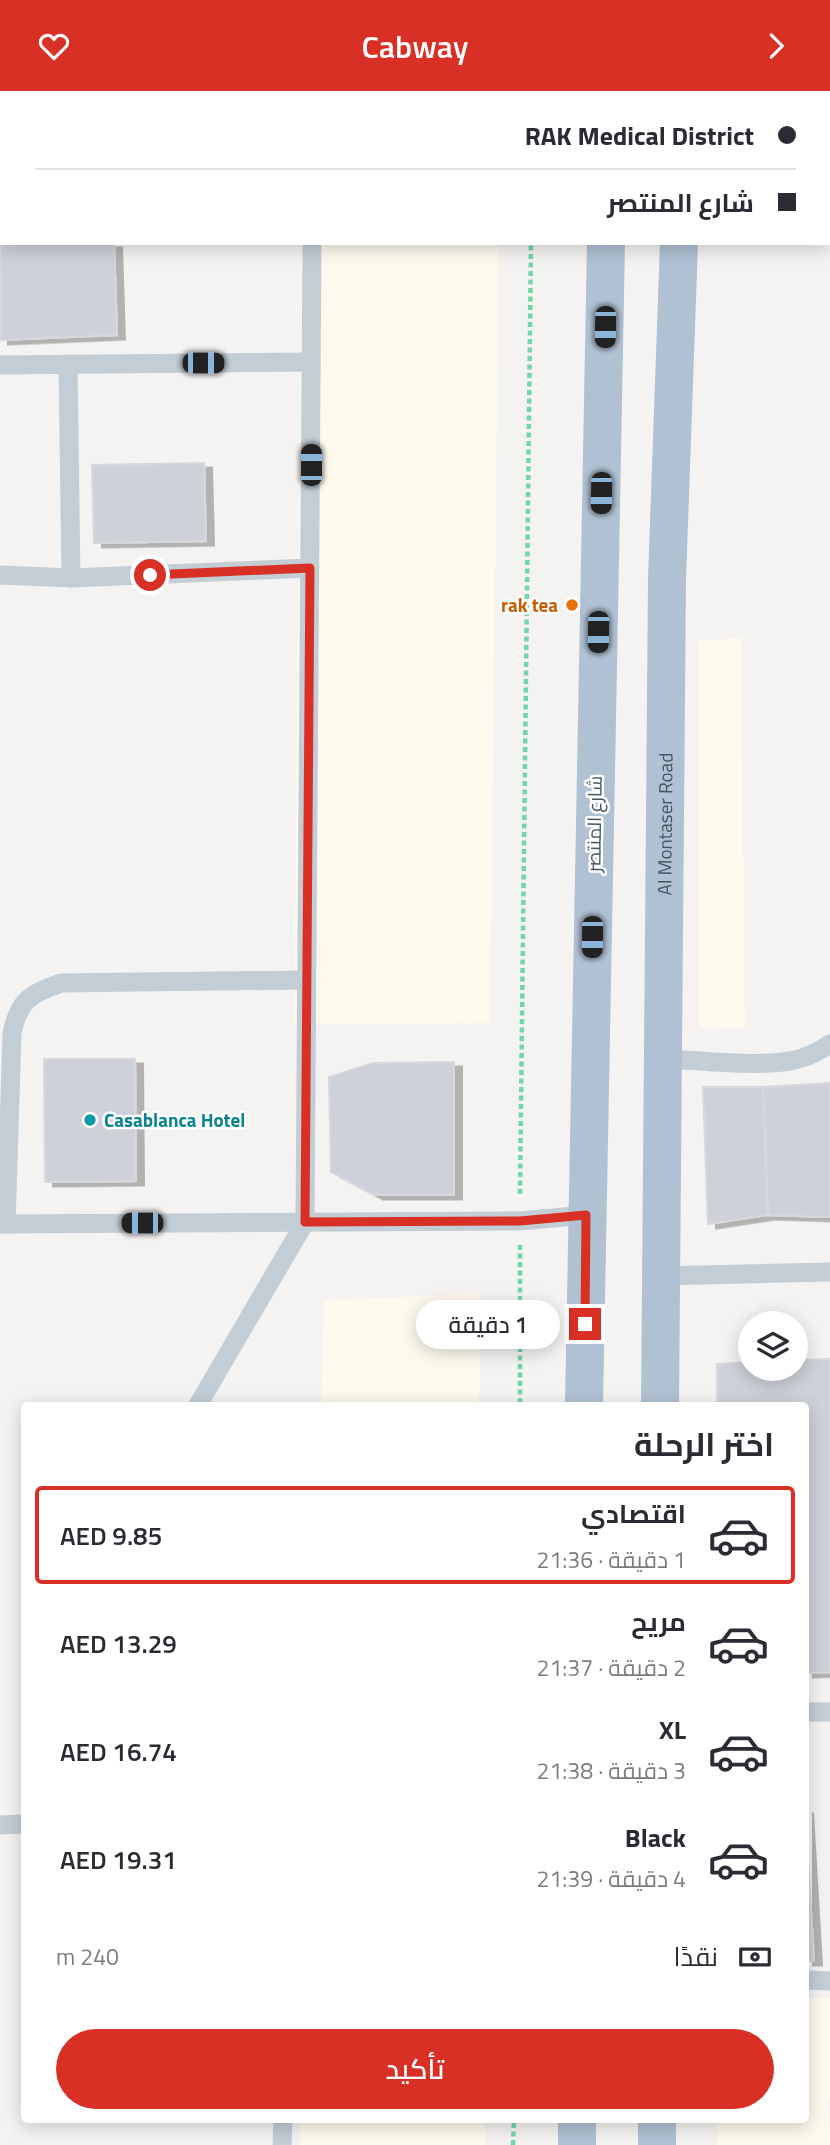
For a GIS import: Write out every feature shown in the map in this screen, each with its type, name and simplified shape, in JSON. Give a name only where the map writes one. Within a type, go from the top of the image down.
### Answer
[{"type":"main road","name":"شارع المنتصر","points":[[584,1402],[606,245]]},
{"type":"main road","name":"Al Montaser Road","points":[[660,1402],[667,579],[680,245]]},
{"type":"main road","points":[[577,2123],[577,2145]]},
{"type":"main road","points":[[657,2123],[657,2145]]},
{"type":"lane","points":[[200,1402],[305,1222],[312,245]]},
{"type":"lane","points":[[0,365],[311,362]]},
{"type":"lane","points":[[68,364],[71,578]]},
{"type":"lane","points":[[0,575],[71,578],[310,568]]},
{"type":"lane","points":[[306,980],[61,983],[27,999],[17,1012],[12,1033],[3,1224],[520,1221],[586,1215]]},
{"type":"lane","points":[[662,1059],[771,1063],[792,1061],[811,1055],[830,1044]]},
{"type":"lane","points":[[660,1276],[830,1272]]},
{"type":"lane","points":[[809,1712],[830,1712]]},
{"type":"lane","points":[[0,1825],[21,1824]]},
{"type":"lane","points":[[809,1980],[830,1981]]},
{"type":"lane","points":[[282,2145],[283,2123]]},
{"type":"path","points":[[520,1402],[531,245]]},
{"type":"path","points":[[513,2145],[514,2123]]},
{"type":"shaded area","points":[[302,245],[499,245],[490,1023],[294,1024]]},
{"type":"shaded area","points":[[741,638],[745,1028],[699,1027],[699,641]]},
{"type":"shaded area","points":[[481,1293],[479,1402],[321,1402],[324,1301]]},
{"type":"shaded area","points":[[809,1998],[830,1998],[830,2145],[717,2145],[717,2123],[809,2123]]},
{"type":"shaded area","points":[[299,2123],[485,2123],[485,2145],[300,2145]]},
{"type":"building","points":[[0,245],[114,245],[117,335],[0,340]]},
{"type":"building","points":[[204,463],[206,541],[94,543],[92,465]]},
{"type":"building","name":"Casablanca Hotel","points":[[44,1059],[135,1059],[136,1181],[45,1182]]},
{"type":"building","points":[[454,1062],[454,1195],[375,1195],[331,1172],[329,1077],[373,1063]]},
{"type":"building","points":[[830,1083],[830,1217],[768,1215],[763,1087]]},
{"type":"building","points":[[703,1087],[763,1087],[768,1215],[708,1224]]},
{"type":"building","points":[[830,1359],[830,1672],[809,1673],[809,1402],[717,1402],[717,1364],[738,1363],[738,1381],[808,1381],[808,1360]]},
{"type":"building","points":[[809,1876],[814,1961],[809,1961]]},
{"type":"place","name":"rak tea","points":[[572,605]]},
{"type":"place","name":"Casablanca Hotel","points":[[90,1120]]},
{"type":"route","points":[[150,575],[310,568],[305,1222],[520,1221],[586,1215],[585,1324]]}]
